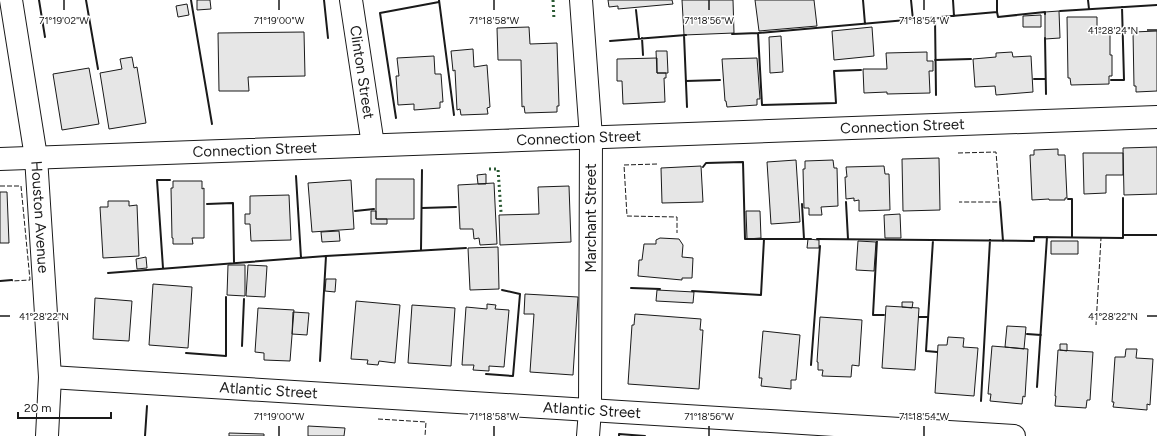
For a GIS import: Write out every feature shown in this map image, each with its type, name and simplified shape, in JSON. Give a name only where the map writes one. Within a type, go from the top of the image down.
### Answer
[{"type":"street","name":"Houston Avenue","points":[[11,0],[36,157],[50,377],[46,436]]},
{"type":"street","name":"Clinton Street","points":[[351,0],[373,145]]},
{"type":"street","name":"Marchant Street","points":[[581,0],[591,137],[590,410],[588,436]]},
{"type":"street","name":"Connection Street","points":[[0,159],[1157,117]]},
{"type":"street","name":"Atlantic Street","points":[[50,377],[1014,436]]},
{"type":"building","points":[[197,0],[210,0],[211,9],[197,10]]},
{"type":"building","points":[[608,0],[672,0],[673,4],[618,9],[618,6],[609,7]]},
{"type":"building","points":[[682,0],[733,0],[734,33],[684,35]]},
{"type":"building","points":[[755,0],[814,0],[817,26],[759,31]]},
{"type":"building","points":[[187,4],[189,15],[178,17],[176,6]]},
{"type":"building","points":[[1059,11],[1060,38],[1045,39],[1045,12]]},
{"type":"building","points":[[1041,15],[1041,27],[1023,27],[1023,16]]},
{"type":"building","points":[[1067,17],[1097,17],[1097,32],[1110,32],[1112,76],[1109,76],[1109,84],[1071,85],[1070,78],[1068,78]]},
{"type":"building","points":[[529,27],[530,44],[557,43],[559,106],[557,106],[557,112],[525,113],[524,106],[522,107],[521,60],[498,60],[497,28]]},
{"type":"building","points":[[872,27],[874,56],[834,60],[832,31]]},
{"type":"building","points":[[1157,31],[1157,91],[1136,92],[1136,86],[1134,86],[1133,32]]},
{"type":"building","points":[[304,32],[305,76],[248,77],[249,91],[219,91],[218,33]]},
{"type":"building","points":[[781,36],[783,72],[770,73],[769,37]]},
{"type":"building","points":[[473,49],[474,67],[487,65],[490,107],[487,108],[488,114],[461,115],[460,109],[457,110],[455,70],[453,71],[451,51]]},
{"type":"building","points":[[656,51],[667,51],[668,73],[657,73]]},
{"type":"building","points":[[927,52],[927,61],[933,61],[933,71],[929,71],[930,93],[864,93],[863,69],[887,69],[886,53]]},
{"type":"building","points":[[1012,52],[1013,57],[1031,56],[1033,92],[996,95],[995,86],[975,87],[973,59],[996,57],[996,53]]},
{"type":"building","points":[[434,56],[435,74],[441,74],[443,102],[440,102],[440,108],[414,110],[414,104],[398,105],[396,76],[399,76],[397,58]]},
{"type":"building","points":[[132,57],[134,68],[137,67],[146,123],[109,129],[100,73],[122,69],[120,59]]},
{"type":"building","points":[[657,58],[657,73],[666,73],[666,78],[664,78],[665,102],[623,104],[622,81],[617,81],[617,59]]},
{"type":"building","points":[[757,58],[760,99],[757,99],[757,105],[727,107],[725,101],[722,59]]},
{"type":"building","points":[[89,68],[99,124],[62,130],[53,74]]},
{"type":"building","points":[[1157,147],[1157,194],[1124,195],[1123,148]]},
{"type":"building","points":[[1058,149],[1058,155],[1065,155],[1067,198],[1065,198],[1065,200],[1032,200],[1030,155],[1034,155],[1034,150]]},
{"type":"building","points":[[1083,153],[1123,153],[1123,175],[1106,175],[1106,193],[1084,194]]},
{"type":"building","points":[[939,158],[940,210],[903,211],[902,159]]},
{"type":"building","points":[[796,160],[800,222],[771,224],[767,162]]},
{"type":"building","points":[[833,160],[834,168],[837,168],[838,206],[821,207],[822,215],[809,215],[809,208],[804,208],[803,169],[805,169],[805,161]]},
{"type":"building","points":[[701,166],[703,202],[662,203],[661,168]]},
{"type":"building","points":[[884,166],[885,174],[889,174],[890,210],[859,211],[859,200],[854,201],[854,198],[846,199],[846,167]]},
{"type":"building","points":[[486,174],[486,184],[478,184],[477,175]]},
{"type":"building","points":[[376,179],[414,179],[414,219],[376,219]]},
{"type":"building","points":[[351,180],[354,229],[312,232],[308,183]]},
{"type":"building","points":[[173,181],[202,181],[202,189],[204,188],[204,238],[192,238],[193,244],[173,244],[171,188],[173,188]]},
{"type":"building","points":[[494,183],[497,244],[480,245],[479,238],[474,239],[473,229],[460,229],[458,185]]},
{"type":"building","points":[[569,186],[571,242],[500,245],[499,215],[539,214],[538,187]]},
{"type":"building","points":[[0,192],[7,192],[9,243],[0,243]]},
{"type":"building","points":[[289,195],[291,240],[251,241],[250,224],[245,224],[245,214],[250,214],[250,196]]},
{"type":"building","points":[[108,201],[129,201],[129,206],[137,205],[139,256],[103,258],[100,207],[108,207]]},
{"type":"building","points":[[371,211],[376,211],[376,219],[387,219],[387,224],[371,224]]},
{"type":"building","points":[[746,211],[760,211],[761,238],[747,239]]},
{"type":"building","points":[[900,214],[901,238],[885,238],[884,215]]},
{"type":"building","points":[[339,231],[340,241],[322,242],[321,232]]},
{"type":"building","points":[[660,238],[679,239],[683,245],[682,257],[693,258],[692,278],[682,278],[682,280],[638,276],[639,260],[642,260],[644,244],[656,244],[656,240]]},
{"type":"building","points":[[808,239],[819,240],[819,248],[807,248]]},
{"type":"building","points":[[858,241],[876,242],[874,271],[856,270]]},
{"type":"building","points":[[1051,241],[1078,241],[1078,254],[1051,254]]},
{"type":"building","points":[[498,247],[499,289],[470,290],[468,248]]},
{"type":"building","points":[[146,257],[147,268],[137,269],[136,259]]},
{"type":"building","points":[[228,265],[245,265],[245,296],[227,295]]},
{"type":"building","points":[[248,265],[267,266],[265,297],[246,296]]},
{"type":"building","points":[[326,279],[336,279],[335,292],[325,291]]},
{"type":"building","points":[[153,284],[192,287],[188,348],[149,345]]},
{"type":"building","points":[[657,290],[694,292],[693,303],[656,301]]},
{"type":"building","points":[[525,294],[578,297],[573,375],[530,372],[534,314],[524,314]]},
{"type":"building","points":[[95,298],[132,301],[129,341],[93,339]]},
{"type":"building","points":[[356,301],[400,305],[395,363],[379,361],[378,365],[367,364],[368,360],[351,359]]},
{"type":"building","points":[[902,302],[913,302],[912,308],[902,307]]},
{"type":"building","points":[[487,304],[496,305],[495,309],[509,310],[504,367],[489,366],[489,371],[473,370],[474,365],[462,365],[466,307],[487,309]]},
{"type":"building","points":[[412,305],[455,308],[451,366],[408,363]]},
{"type":"building","points":[[886,306],[919,308],[915,370],[882,368]]},
{"type":"building","points":[[258,308],[294,310],[290,361],[264,360],[264,353],[255,352]]},
{"type":"building","points":[[293,312],[309,313],[307,335],[292,334]]},
{"type":"building","points":[[635,314],[701,319],[700,330],[703,330],[699,389],[628,384],[632,325],[634,325]]},
{"type":"building","points":[[820,317],[862,320],[859,366],[852,365],[851,377],[822,376],[823,370],[818,370],[817,362]]},
{"type":"building","points":[[1007,326],[1026,327],[1024,349],[1005,347]]},
{"type":"building","points":[[763,331],[800,335],[796,380],[791,380],[791,389],[761,386],[762,378],[759,378]]},
{"type":"building","points":[[948,337],[964,338],[963,347],[978,348],[974,396],[935,393],[938,345],[947,345]]},
{"type":"building","points":[[1060,344],[1067,344],[1067,351],[1060,350]]},
{"type":"building","points":[[992,346],[1028,349],[1025,397],[1023,396],[1022,404],[990,401],[991,394],[988,394]]},
{"type":"building","points":[[1126,349],[1137,349],[1136,358],[1153,359],[1150,405],[1147,404],[1147,410],[1113,407],[1115,357],[1125,357]]},
{"type":"building","points":[[1058,350],[1093,352],[1090,400],[1087,400],[1086,408],[1055,406]]},
{"type":"building","points":[[308,426],[345,428],[344,436],[308,436]]},
{"type":"building","points":[[229,433],[264,434],[264,436],[229,436]]},
{"type":"hedge","points":[[553,0],[554,20]]},
{"type":"hedge","points":[[489,169],[498,169],[501,212]]},
{"type":"fence","points":[[958,153],[996,152],[1000,202],[959,202]]},
{"type":"fence","points":[[657,164],[624,165],[627,216],[677,217],[677,233]]},
{"type":"fence","points":[[0,186],[21,186],[30,280],[12,280]]},
{"type":"fence","points":[[1096,325],[1101,238]]},
{"type":"fence","points":[[378,419],[426,422],[425,436]]},
{"type":"wall","points":[[39,0],[45,37]]},
{"type":"wall","points":[[86,0],[98,69]]},
{"type":"wall","points":[[191,0],[212,124]]},
{"type":"wall","points":[[324,0],[328,38]]},
{"type":"wall","points":[[439,0],[454,115]]},
{"type":"wall","points":[[863,0],[865,24]]},
{"type":"wall","points":[[911,0],[913,20]]},
{"type":"wall","points":[[953,0],[954,16]]},
{"type":"wall","points":[[732,34],[997,12],[997,0]]},
{"type":"wall","points":[[1088,0],[1089,9]]},
{"type":"wall","points":[[396,118],[380,13],[439,2]]},
{"type":"wall","points":[[1060,11],[1157,5]]},
{"type":"wall","points":[[1111,80],[1124,80],[1122,7]]},
{"type":"wall","points":[[636,10],[639,38]]},
{"type":"wall","points":[[997,12],[998,17],[1045,12],[1045,14]]},
{"type":"wall","points":[[935,18],[936,95]]},
{"type":"wall","points":[[758,33],[762,105],[836,103],[834,71],[861,70]]},
{"type":"wall","points":[[684,35],[687,107]]},
{"type":"wall","points":[[610,41],[686,35]]},
{"type":"wall","points":[[642,38],[643,55]]},
{"type":"wall","points":[[1045,38],[1046,94]]},
{"type":"wall","points":[[935,60],[971,59]]},
{"type":"wall","points":[[1034,79],[1045,79]]},
{"type":"wall","points":[[686,81],[720,80]]},
{"type":"wall","points":[[703,167],[706,163],[743,162],[745,239],[764,239]]},
{"type":"wall","points":[[421,250],[422,170]]},
{"type":"wall","points":[[296,176],[301,258]]},
{"type":"wall","points":[[163,268],[157,180],[170,180]]},
{"type":"wall","points":[[817,239],[1034,241],[1034,237],[1123,238],[1123,198]]},
{"type":"wall","points":[[1068,199],[1072,199],[1072,237]]},
{"type":"wall","points":[[846,202],[848,239]]},
{"type":"wall","points":[[1000,202],[1003,241]]},
{"type":"wall","points":[[207,204],[233,203],[234,262]]},
{"type":"wall","points":[[802,204],[804,239]]},
{"type":"wall","points":[[422,208],[456,207]]},
{"type":"wall","points":[[355,211],[374,209]]},
{"type":"wall","points":[[1123,235],[1157,235]]},
{"type":"wall","points":[[1037,387],[1047,237]]},
{"type":"wall","points":[[692,291],[761,295],[764,239],[811,239]]},
{"type":"wall","points":[[877,240],[873,315],[884,315]]},
{"type":"wall","points":[[933,240],[926,351],[937,352]]},
{"type":"wall","points":[[981,401],[990,240]]},
{"type":"wall","points":[[811,365],[820,246]]},
{"type":"wall","points":[[108,273],[326,256],[466,248]]},
{"type":"wall","points":[[320,361],[326,256]]},
{"type":"wall","points":[[0,281],[12,280]]},
{"type":"wall","points":[[631,288],[660,289]]},
{"type":"wall","points":[[486,374],[513,376],[520,294],[502,290]]},
{"type":"wall","points":[[186,353],[226,356],[226,297]]},
{"type":"wall","points":[[242,346],[244,299]]},
{"type":"wall","points":[[919,317],[928,317]]},
{"type":"wall","points":[[1027,334],[1041,335]]},
{"type":"wall","points":[[145,436],[147,406]]},
{"type":"wall","points":[[619,436],[619,434],[645,436]]}]
